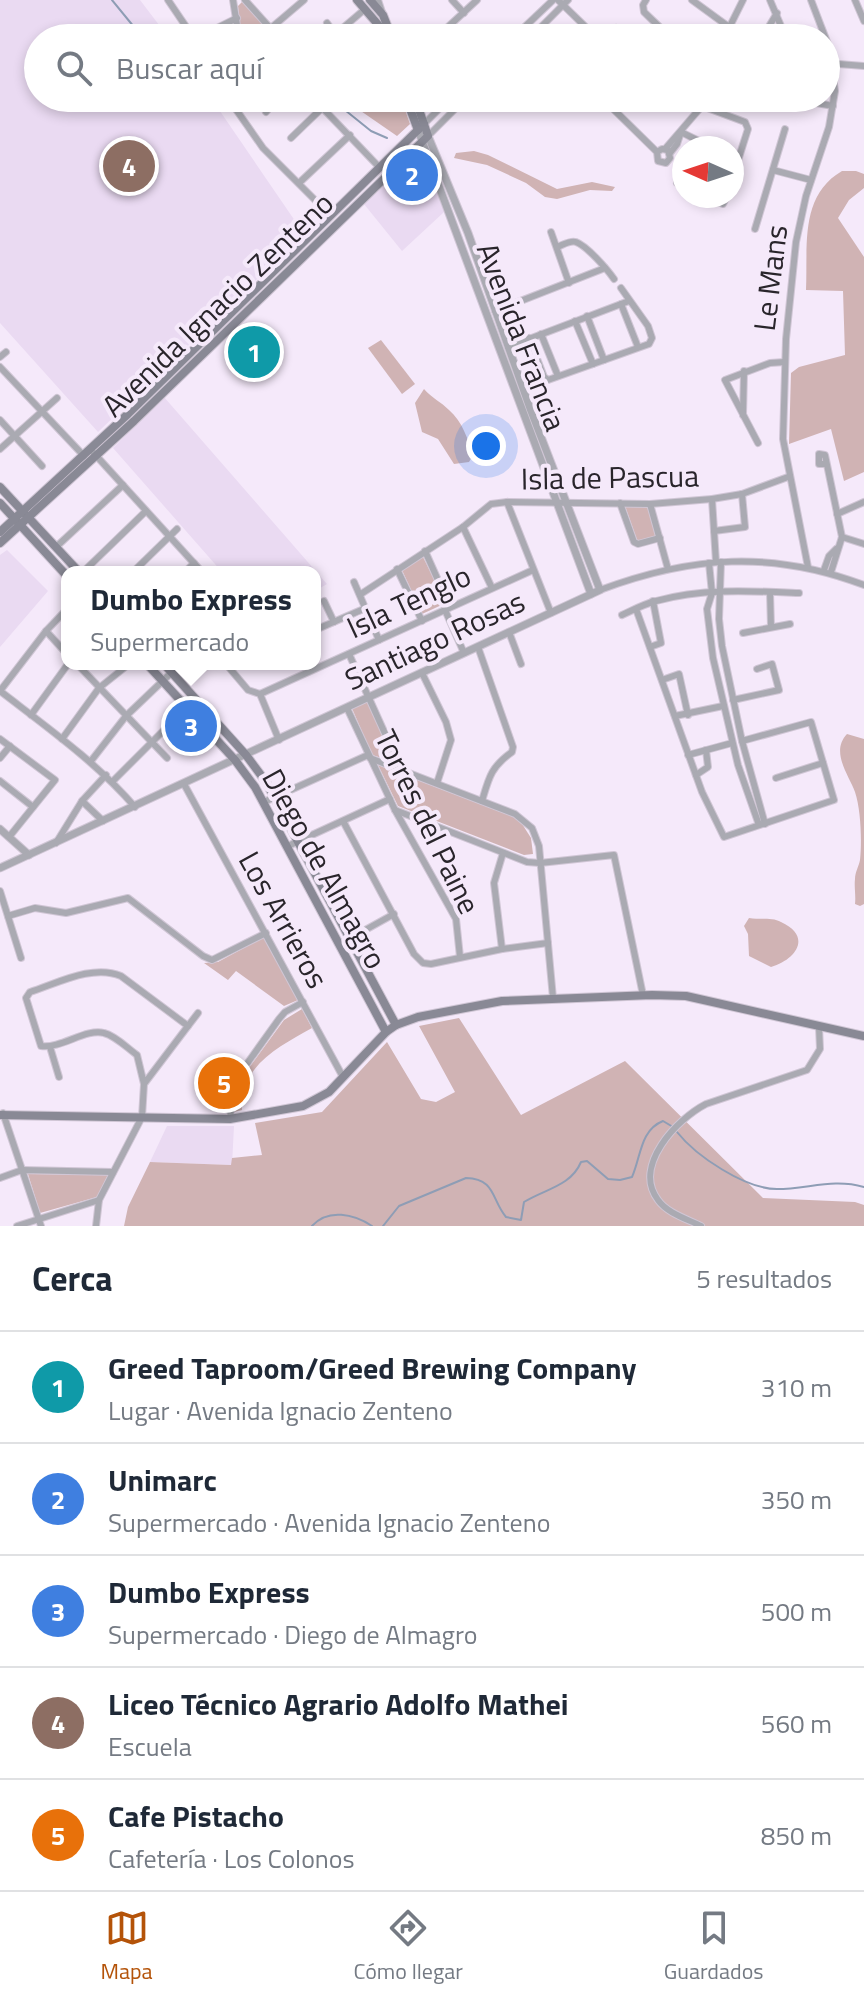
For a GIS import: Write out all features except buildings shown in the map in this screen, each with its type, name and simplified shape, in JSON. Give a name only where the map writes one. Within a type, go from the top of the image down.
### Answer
[{"type":"main road","points":[[357,0],[383,15],[387,24]]},
{"type":"main road","points":[[367,4],[379,24]]},
{"type":"main road","name":"Avenida Francia","points":[[413,112],[421,127]]},
{"type":"main road","name":"Avenida Francia","points":[[418,112],[425,139]]},
{"type":"main road","name":"Avenida Ignacio Zenteno","points":[[314,237],[330,215],[421,127]]},
{"type":"main road","name":"Avenida Ignacio Zenteno","points":[[0,543],[17,522],[131,418],[314,237],[425,139]]},
{"type":"main road","points":[[0,487],[75,566]]},
{"type":"main road","points":[[0,503],[61,570]]},
{"type":"main road","name":"Avenida Ignacio Zenteno","points":[[0,532],[17,522]]},
{"type":"main road","name":"Diego de Almagro","points":[[153,670],[235,760],[264,802],[386,1032]]},
{"type":"main road","name":"Diego de Almagro","points":[[169,670],[246,755],[275,796],[396,1025]]},
{"type":"main road","points":[[2,1114],[230,1119],[308,1104],[329,1092],[396,1025],[425,1015],[495,1002],[686,996],[864,1036]]},
{"type":"street","points":[[168,0],[184,24]]},
{"type":"street","points":[[245,0],[267,24]]},
{"type":"street","points":[[276,24],[304,0]]},
{"type":"street","points":[[378,0],[383,15]]},
{"type":"street","points":[[452,0],[464,13]]},
{"type":"street","points":[[452,24],[477,0]]},
{"type":"street","points":[[646,0],[642,7],[644,12],[656,24]]},
{"type":"street","points":[[692,0],[724,24]]},
{"type":"street","points":[[731,24],[743,0]]},
{"type":"street","points":[[770,0],[781,24]]},
{"type":"street","name":"Le Mans","points":[[811,0],[821,24]]},
{"type":"street","points":[[855,0],[864,21]]},
{"type":"street","points":[[236,1],[238,24]]},
{"type":"street","points":[[562,1],[583,24]]},
{"type":"street","points":[[528,24],[562,1]]},
{"type":"street","points":[[546,24],[562,1]]},
{"type":"street","points":[[346,24],[367,4]]},
{"type":"street","points":[[770,24],[777,13]]},
{"type":"street","points":[[225,24],[237,18]]},
{"type":"street","points":[[840,65],[864,66]]},
{"type":"street","points":[[238,112],[263,148],[330,215]]},
{"type":"street","points":[[291,138],[318,112]]},
{"type":"street","points":[[326,112],[379,167]]},
{"type":"street","name":"Avenida Ignacio Zenteno","points":[[421,127],[436,112]]},
{"type":"street","name":"Avenida Ignacio Zenteno","points":[[425,139],[452,112]]},
{"type":"street","points":[[616,112],[657,152],[658,161],[669,161],[668,151]]},
{"type":"street","points":[[657,152],[668,151],[677,144],[681,132],[697,112]]},
{"type":"street","points":[[718,112],[745,122],[748,129],[744,137]]},
{"type":"street","name":"Le Mans","points":[[808,567],[783,439],[785,362],[796,242],[832,112]]},
{"type":"street","points":[[755,229],[785,129]]},
{"type":"street","points":[[681,132],[688,136]]},
{"type":"street","points":[[299,183],[350,135]]},
{"type":"street","name":"Avenida Francia","points":[[425,139],[468,233],[508,347],[508,358]]},
{"type":"street","name":"Avenida Francia","points":[[425,139],[486,314],[508,358],[562,502],[600,590]]},
{"type":"street","points":[[773,170],[811,180]]},
{"type":"street","points":[[551,232],[569,283]]},
{"type":"street","points":[[557,247],[574,241],[614,279]]},
{"type":"street","points":[[486,314],[605,268]]},
{"type":"street","points":[[621,288],[638,347]]},
{"type":"street","points":[[508,347],[625,302]]},
{"type":"street","points":[[529,338],[544,377],[548,380],[649,344],[652,338],[648,326],[625,302]]},
{"type":"street","points":[[587,316],[604,360]]},
{"type":"street","points":[[575,321],[593,364]]},
{"type":"street","points":[[541,334],[558,376]]},
{"type":"street","points":[[758,443],[725,383],[727,377],[770,363],[785,362]]},
{"type":"street","points":[[0,367],[41,412],[123,485],[197,566]]},
{"type":"street","points":[[743,415],[744,371]]},
{"type":"street","points":[[0,449],[57,398]]},
{"type":"street","points":[[0,420],[42,466]]},
{"type":"street","points":[[825,464],[842,537],[829,556],[827,571]]},
{"type":"street","name":"Isla de Pascua","points":[[361,594],[463,527],[491,504],[650,504],[712,499],[742,494],[788,477]]},
{"type":"street","points":[[56,547],[123,485]]},
{"type":"street","points":[[714,531],[745,527],[742,494]]},
{"type":"street","points":[[712,499],[716,563],[722,593],[719,619],[733,700],[762,824]]},
{"type":"street","points":[[507,502],[551,613]]},
{"type":"street","name":"Avenida Francia","points":[[562,502],[591,594]]},
{"type":"street","points":[[837,514],[864,502]]},
{"type":"street","points":[[620,503],[634,542],[638,544],[660,538]]},
{"type":"street","points":[[650,504],[668,569]]},
{"type":"street","points":[[87,566],[146,511]]},
{"type":"street","points":[[463,527],[492,588]]},
{"type":"street","points":[[139,566],[177,529]]},
{"type":"street","points":[[842,537],[864,544]]},
{"type":"street","points":[[425,551],[464,653]]},
{"type":"street","name":"Santiago Rosas","points":[[0,868],[600,590],[668,569],[760,562],[827,571],[864,585]]},
{"type":"street","points":[[191,566],[194,563]]},
{"type":"street","points":[[716,563],[707,609],[723,706],[732,743],[762,824]]},
{"type":"street","points":[[397,569],[422,621]]},
{"type":"street","name":"Isla Tenglo","points":[[321,667],[533,570]]},
{"type":"street","points":[[354,582],[379,640]]},
{"type":"street","points":[[770,592],[771,627]]},
{"type":"street","points":[[622,615],[653,601],[684,594],[799,593]]},
{"type":"street","points":[[324,601],[334,622]]},
{"type":"street","points":[[650,647],[661,643],[653,601]]},
{"type":"street","points":[[321,627],[366,608]]},
{"type":"street","points":[[636,609],[688,755],[724,837],[834,800],[811,722],[742,741]]},
{"type":"street","points":[[61,615],[0,691],[91,761],[135,807]]},
{"type":"street","points":[[743,633],[790,624]]},
{"type":"street","points":[[46,631],[61,647]]},
{"type":"street","points":[[509,632],[521,664]]},
{"type":"street","points":[[478,647],[513,747],[512,752],[493,769],[482,801]]},
{"type":"street","points":[[349,654],[401,769]]},
{"type":"street","points":[[733,700],[779,690],[772,664],[757,669]]},
{"type":"street","points":[[31,715],[64,670]]},
{"type":"street","points":[[82,670],[167,758]]},
{"type":"street","points":[[62,739],[99,688],[122,670]]},
{"type":"street","points":[[231,670],[248,690],[260,694],[279,740]]},
{"type":"street","name":"Isla Tenglo","points":[[260,694],[313,670]]},
{"type":"street","points":[[91,761],[126,716],[171,673]]},
{"type":"street","points":[[422,673],[450,736],[451,745],[437,783]]},
{"type":"street","points":[[662,680],[679,674],[688,715]]},
{"type":"street","points":[[675,716],[723,706]]},
{"type":"street","points":[[113,781],[187,707]]},
{"type":"street","name":"Torres del Paine","points":[[347,708],[395,810],[456,919],[460,957]]},
{"type":"street","points":[[0,739],[55,780],[9,837]]},
{"type":"street","points":[[688,755],[732,743]]},
{"type":"street","points":[[0,758],[10,746]]},
{"type":"street","points":[[696,775],[708,767],[706,750]]},
{"type":"street","points":[[264,802],[369,756],[515,814],[529,824],[537,838],[553,998]]},
{"type":"street","points":[[776,778],[823,763]]},
{"type":"street","points":[[56,843],[82,801],[106,775]]},
{"type":"street","points":[[0,781],[33,807]]},
{"type":"street","name":"Los Arrieros","points":[[184,784],[343,1077]]},
{"type":"street","points":[[288,846],[390,799]]},
{"type":"street","points":[[82,801],[103,821]]},
{"type":"street","points":[[395,810],[503,853],[540,863],[614,855],[643,995]]},
{"type":"street","points":[[343,821],[420,961],[431,964],[548,943]]},
{"type":"street","points":[[0,829],[29,855]]},
{"type":"street","points":[[502,949],[494,880],[503,853]]},
{"type":"street","points":[[0,891],[21,958]]},
{"type":"street","points":[[8,916],[35,908],[66,913],[128,898],[212,960],[266,933]]},
{"type":"street","points":[[340,944],[394,914]]},
{"type":"street","points":[[96,1226],[99,1200],[142,1117],[144,1084],[137,1055],[105,1033],[96,1032],[50,1047],[41,1046],[26,998],[30,992],[96,972],[121,976],[188,1026]]},
{"type":"street","points":[[230,1119],[231,1093],[236,1079],[285,1012],[303,1002]]},
{"type":"street","points":[[144,1084],[198,1013]]},
{"type":"street","points":[[701,1226],[666,1208],[652,1190],[653,1165],[669,1132],[706,1104],[807,1070],[820,1049],[819,1027]]},
{"type":"street","points":[[50,1047],[59,1077]]},
{"type":"street","points":[[2,1114],[40,1222]]},
{"type":"street","points":[[0,1178],[22,1170],[113,1172]]},
{"type":"street","points":[[17,1226],[40,1222],[99,1200]]},
{"type":"shaded area","points":[[0,0],[140,0],[158,24],[24,24],[24,112],[221,112],[304,234],[98,432],[0,323]]},
{"type":"shaded area","points":[[242,2],[263,24],[240,24],[238,6]]},
{"type":"shaded area","points":[[362,112],[406,112],[410,124],[397,136]]},
{"type":"shaded area","points":[[421,146],[444,212],[402,251],[364,204]]},
{"type":"shaded area","points":[[474,151],[557,189],[592,182],[615,187],[612,191],[590,190],[557,199],[545,197],[526,183],[487,165],[454,158],[456,153]]},
{"type":"shaded area","points":[[842,171],[864,174],[864,188],[849,200],[838,218],[864,257],[864,472],[844,481],[831,429],[789,444],[791,373],[799,367],[845,355],[843,291],[806,290],[807,240],[812,208],[828,182]]},
{"type":"shaded area","points":[[381,340],[415,384],[402,394],[368,348]]},
{"type":"shaded area","points":[[424,389],[454,414],[461,425],[473,455],[469,462],[454,464],[438,439],[422,432],[415,403]]},
{"type":"shaded area","points":[[164,397],[311,566],[217,566],[113,448]]},
{"type":"shaded area","points":[[625,506],[648,506],[657,538],[637,540]]},
{"type":"shaded area","points":[[7,550],[48,591],[0,647],[0,555]]},
{"type":"shaded area","points":[[423,557],[446,603],[422,614],[402,570]]},
{"type":"shaded area","points":[[367,699],[395,762],[372,755],[351,706]]},
{"type":"shaded area","points":[[847,734],[864,739],[864,904],[860,906],[855,904],[855,876],[861,853],[859,808],[840,756],[842,741]]},
{"type":"shaded area","points":[[378,765],[519,819],[531,838],[533,854],[524,855],[398,806]]},
{"type":"shaded area","points":[[749,918],[774,920],[791,928],[798,940],[794,953],[771,967],[749,956],[748,934],[744,926]]},
{"type":"shaded area","points":[[264,937],[298,1000],[284,1006],[236,971],[228,980],[204,963],[218,962]]},
{"type":"shaded area","points":[[302,1009],[312,1028],[275,1050],[254,1069],[247,1081],[242,1110],[234,1112],[235,1092],[240,1080],[284,1020]]},
{"type":"shaded area","points":[[459,1018],[521,1115],[625,1061],[763,1198],[855,1202],[864,1205],[864,1226],[124,1226],[128,1207],[150,1162],[231,1165],[232,1158],[262,1155],[255,1123],[322,1112],[387,1042],[421,1099],[436,1102],[455,1092],[419,1026]]},
{"type":"shaded area","points":[[167,1126],[234,1126],[232,1165],[150,1162]]},
{"type":"shaded area","points":[[28,1174],[108,1175],[97,1197],[40,1213]]},
{"type":"waterway","points":[[112,0],[132,24]]},
{"type":"waterway","points":[[347,112],[371,131],[387,138]]},
{"type":"waterway","points":[[383,1226],[399,1206],[466,1178],[483,1182],[492,1191],[506,1217],[521,1220],[524,1202],[564,1182],[581,1162],[587,1161],[608,1179],[632,1177],[645,1137],[663,1121],[673,1127]]},
{"type":"waterway","points":[[677,1132],[722,1170],[764,1188],[842,1184],[864,1187]]},
{"type":"waterway","points":[[312,1226],[318,1220],[333,1215],[357,1218],[372,1226]]},
{"type":"place","name":"Liceo Técnico Agrario Adolfo Mathei","points":[[129,166]]},
{"type":"place","name":"Unimarc","points":[[412,175]]},
{"type":"place","name":"Greed Taproom/Greed Brewing Company","points":[[254,352]]},
{"type":"place","name":"Dumbo Express","points":[[191,726]]},
{"type":"place","name":"Cafe Pistacho","points":[[224,1083]]}]
